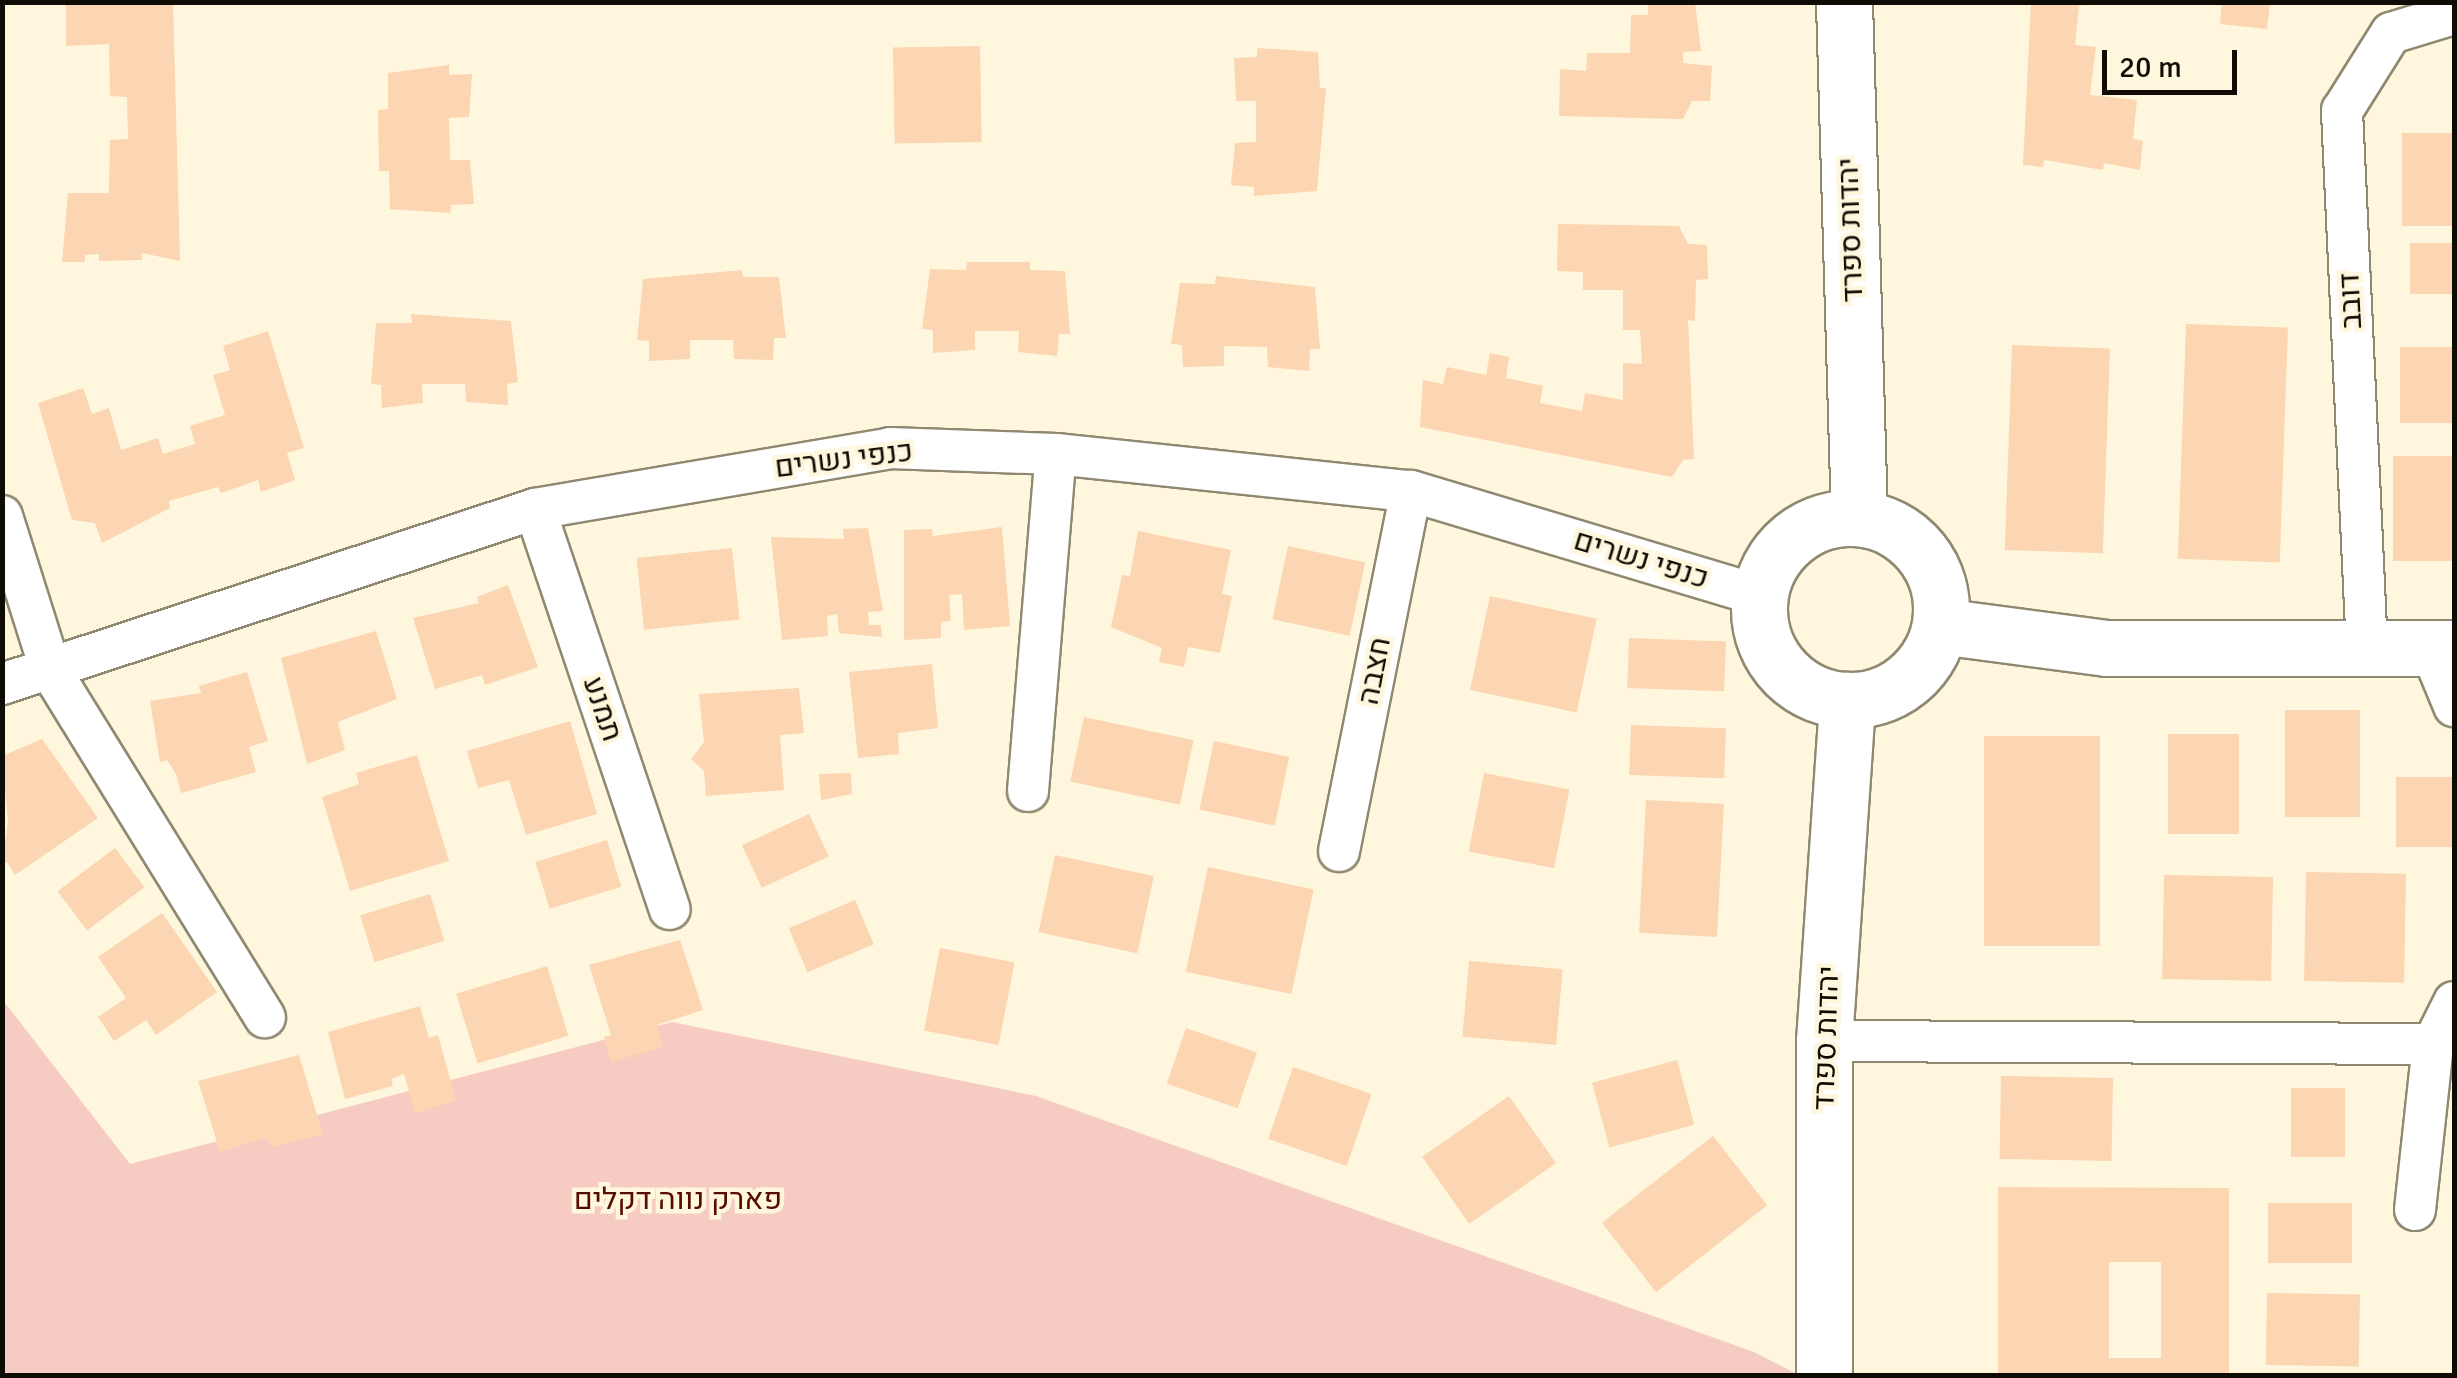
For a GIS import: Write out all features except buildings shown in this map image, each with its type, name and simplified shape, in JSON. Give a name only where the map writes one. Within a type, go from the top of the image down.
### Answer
[{"type":"street","name":"יהדות ספרד","points":[[1844,2],[1859,518]]},
{"type":"street","name":"דובב","points":[[2366,650],[2342,111],[2390,33],[2454,14]]},
{"type":"street","name":"כנפי נשרים","points":[[2,684],[534,509],[890,448],[1056,454],[1411,490],[1760,596]]},
{"type":"street","points":[[1028,791],[1056,454]]},
{"type":"street","name":"חצבה","points":[[1339,851],[1411,490]]},
{"type":"street","name":"תמנע","points":[[534,509],[670,909]]},
{"type":"street","points":[[2,516],[51,671],[265,1017]]},
{"type":"street","points":[[1859,518],[1883,524],[1923,554],[1935,575],[1940,626],[1934,646],[1908,680],[1889,692],[1846,700],[1799,684],[1780,668],[1767,645],[1760,596],[1768,569],[1794,538],[1831,520],[1859,518]]},
{"type":"street","points":[[1940,626],[2107,648],[2442,648],[2454,706]]},
{"type":"street","name":"יהדות ספרד","points":[[1824,1376],[1824,1042],[1846,700]]},
{"type":"street","points":[[2415,1210],[2433,1044],[2454,1002]]},
{"type":"street","points":[[1824,1042],[2433,1044]]},
{"type":"green space","name":"פארק נווה דקלים","points":[[2,999],[130,1164],[672,1022],[1036,1096],[1754,1352],[1799,1375],[3,1375]]}]
